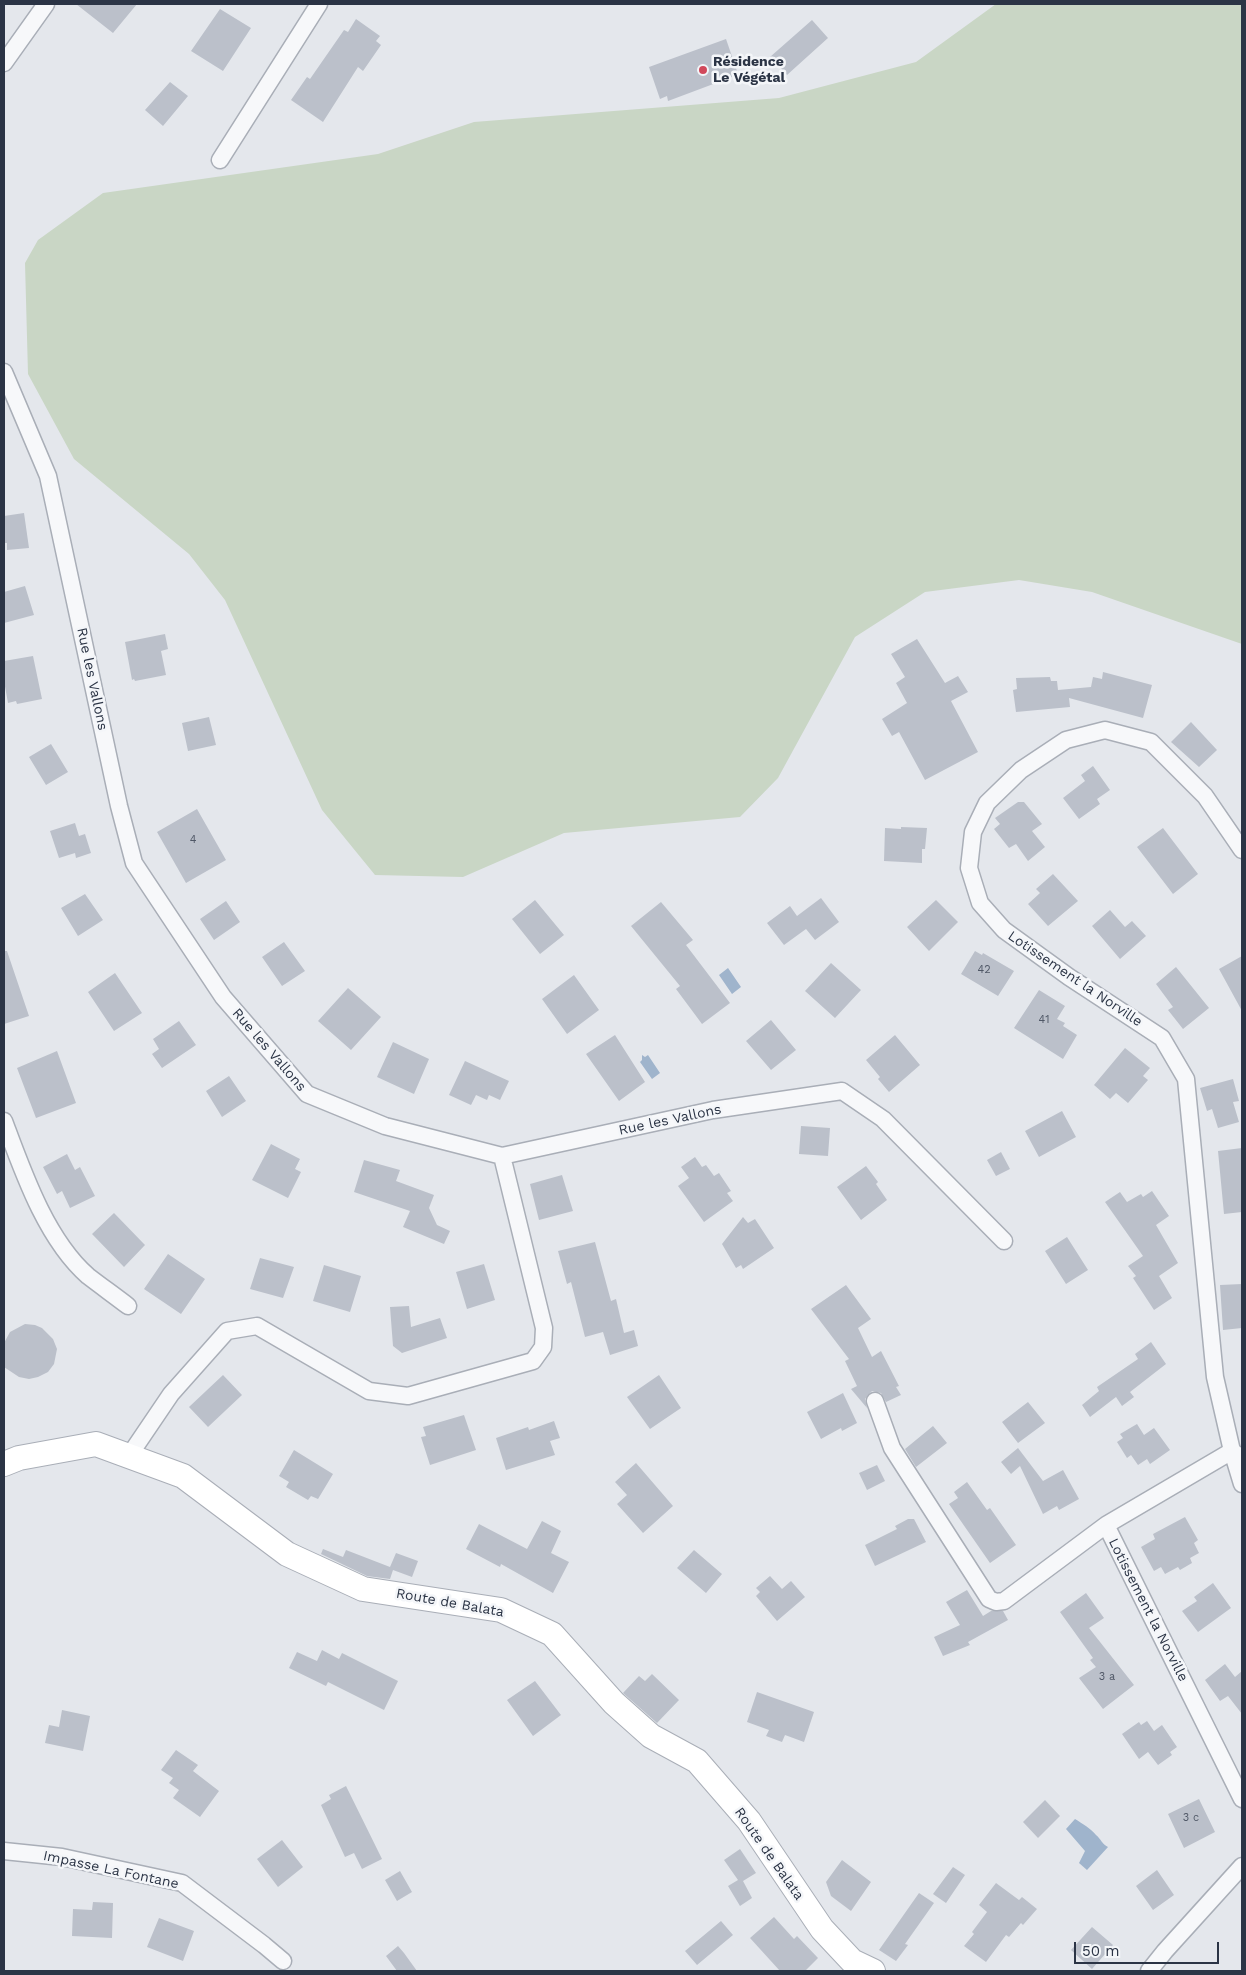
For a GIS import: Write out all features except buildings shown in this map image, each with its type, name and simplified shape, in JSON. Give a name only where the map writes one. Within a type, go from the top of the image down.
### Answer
[{"type":"main road","name":"Route de Balata","points":[[4,1464],[19,1458],[96,1444],[183,1476],[287,1554],[363,1588],[500,1610],[552,1634],[614,1703],[651,1736],[696,1761],[748,1821],[822,1929],[852,1961],[873,1971]]},
{"type":"street","points":[[4,63],[46,4]]},
{"type":"street","points":[[220,160],[319,4]]},
{"type":"street","name":"Rue les Vallons","points":[[4,372],[48,476],[119,806],[134,863],[223,997],[307,1094],[385,1126],[502,1156],[713,1110],[842,1091],[884,1119],[1004,1241]]},
{"type":"street","name":"Lotissement la Norville","points":[[1242,850],[1205,796],[1151,742],[1105,730],[1066,740],[1021,770],[987,803],[973,832],[969,868],[980,903],[1004,930],[1069,977],[1162,1038],[1186,1079],[1215,1377],[1237,1455],[1242,1484]]},
{"type":"street","points":[[4,1121],[43,1217],[64,1249],[87,1275],[128,1306]]},
{"type":"street","points":[[129,1456],[171,1394],[227,1331],[257,1326],[369,1391],[408,1396],[533,1361],[543,1347],[544,1328],[502,1156]]},
{"type":"street","points":[[875,1401],[892,1448],[989,1599],[996,1602],[1004,1601],[1106,1525]]},
{"type":"street","name":"Lotissement la Norville","points":[[1237,1455],[1106,1525],[1242,1799]]},
{"type":"street","name":"Impasse La Fontane","points":[[4,1851],[62,1857],[182,1884],[283,1961]]},
{"type":"street","points":[[1149,1971],[1242,1866]]},
{"type":"green space","points":[[996,4],[1242,4],[1242,644],[1092,592],[1019,580],[925,592],[855,637],[778,778],[740,817],[564,833],[463,877],[375,875],[322,810],[225,600],[189,554],[74,459],[28,374],[25,263],[38,240],[103,193],[378,154],[474,122],[779,98],[916,62]]},
{"type":"water","points":[[728,968],[741,987],[732,994],[719,975]]},
{"type":"water","points":[[642,1055],[645,1057],[648,1055],[660,1073],[652,1079],[640,1062]]},
{"type":"water","points":[[1075,1819],[1091,1830],[1108,1847],[1087,1870],[1079,1863],[1085,1851],[1066,1829]]},
{"type":"place","name":"Résidence Le Végétal","points":[[703,70]]}]
